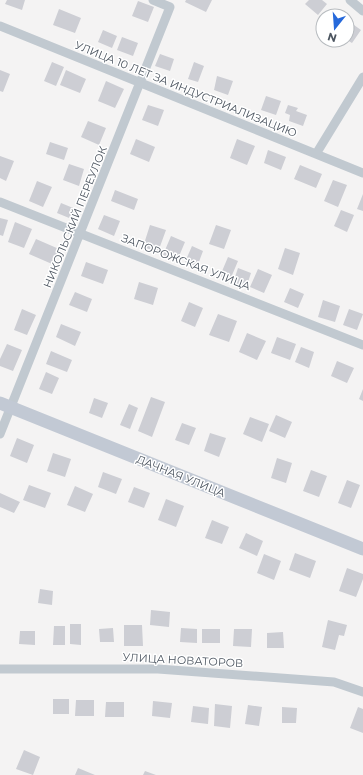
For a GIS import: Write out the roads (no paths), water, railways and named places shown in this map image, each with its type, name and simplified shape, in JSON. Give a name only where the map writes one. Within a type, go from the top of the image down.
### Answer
[{"type":"street","name":"НИКОЛЬСКИЙ ПЕРЕУЛОК","points":[[0,434],[5,405],[81,234],[170,7],[153,0]]},
{"type":"street","points":[[350,0],[363,11]]},
{"type":"street","name":"УЛИЦА 10 ЛЕТ ЗА ИНДУСТРИАЛИЗАЦИЮ","points":[[0,26],[363,173]]},
{"type":"street","points":[[316,154],[363,77]]},
{"type":"street","name":"ЗАПОРОЖСКАЯ УЛИЦА","points":[[0,202],[363,345]]},
{"type":"street","name":"ДАЧНАЯ УЛИЦА","points":[[5,405],[363,548]]},
{"type":"street","name":"УЛИЦА НОВАТОРОВ","points":[[0,669],[158,669],[334,682],[363,692]]}]
